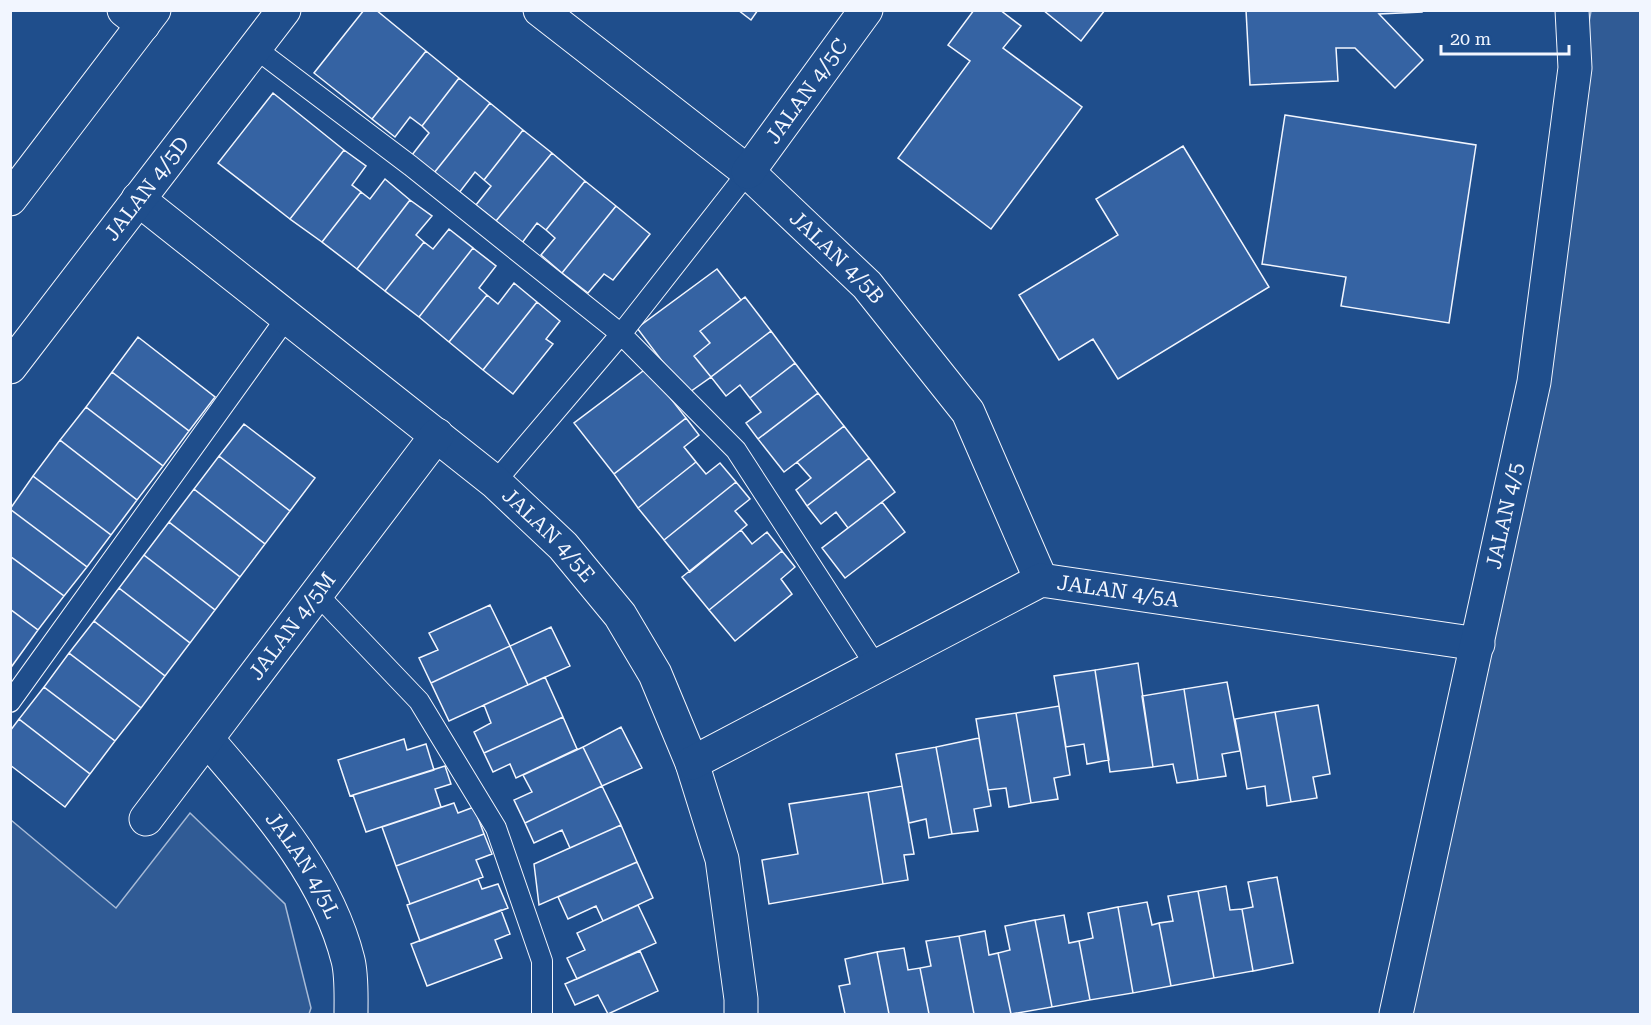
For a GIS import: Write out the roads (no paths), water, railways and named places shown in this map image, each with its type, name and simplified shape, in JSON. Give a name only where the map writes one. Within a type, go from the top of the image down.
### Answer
[{"type":"street","name":"JALAN 4/5D","points":[[10,367],[284,10]]},
{"type":"street","name":"JALAN 4/5B","points":[[540,10],[748,172],[867,285],[968,412],[1041,580]]},
{"type":"street","name":"JALAN 4/5C","points":[[748,172],[866,10]]},
{"type":"street","name":"JALAN 4/5","points":[[1396,1014],[1534,382],[1575,68],[1572,10]]},
{"type":"street","points":[[10,199],[140,15]]},
{"type":"street","name":"JALAN 4/5E","points":[[138,199],[495,482],[563,546],[620,615],[655,674],[692,763],[722,859],[741,999],[741,1014]]},
{"type":"street","name":"JALAN 4/5M","points":[[146,819],[437,435]]},
{"type":"street","name":"JALAN 4/5A","points":[[692,763],[1041,580],[1478,644]]},
{"type":"street","name":"JALAN 4/5L","points":[[207,739],[277,822],[326,897],[348,961],[351,1014]]},
{"type":"lane","points":[[255,48],[411,166],[621,334],[736,450],[876,666]]},
{"type":"lane","points":[[495,482],[621,334],[748,172]]},
{"type":"lane","points":[[10,702],[287,317]]},
{"type":"lane","points":[[317,594],[420,701],[496,828],[542,961],[542,1014]]}]
